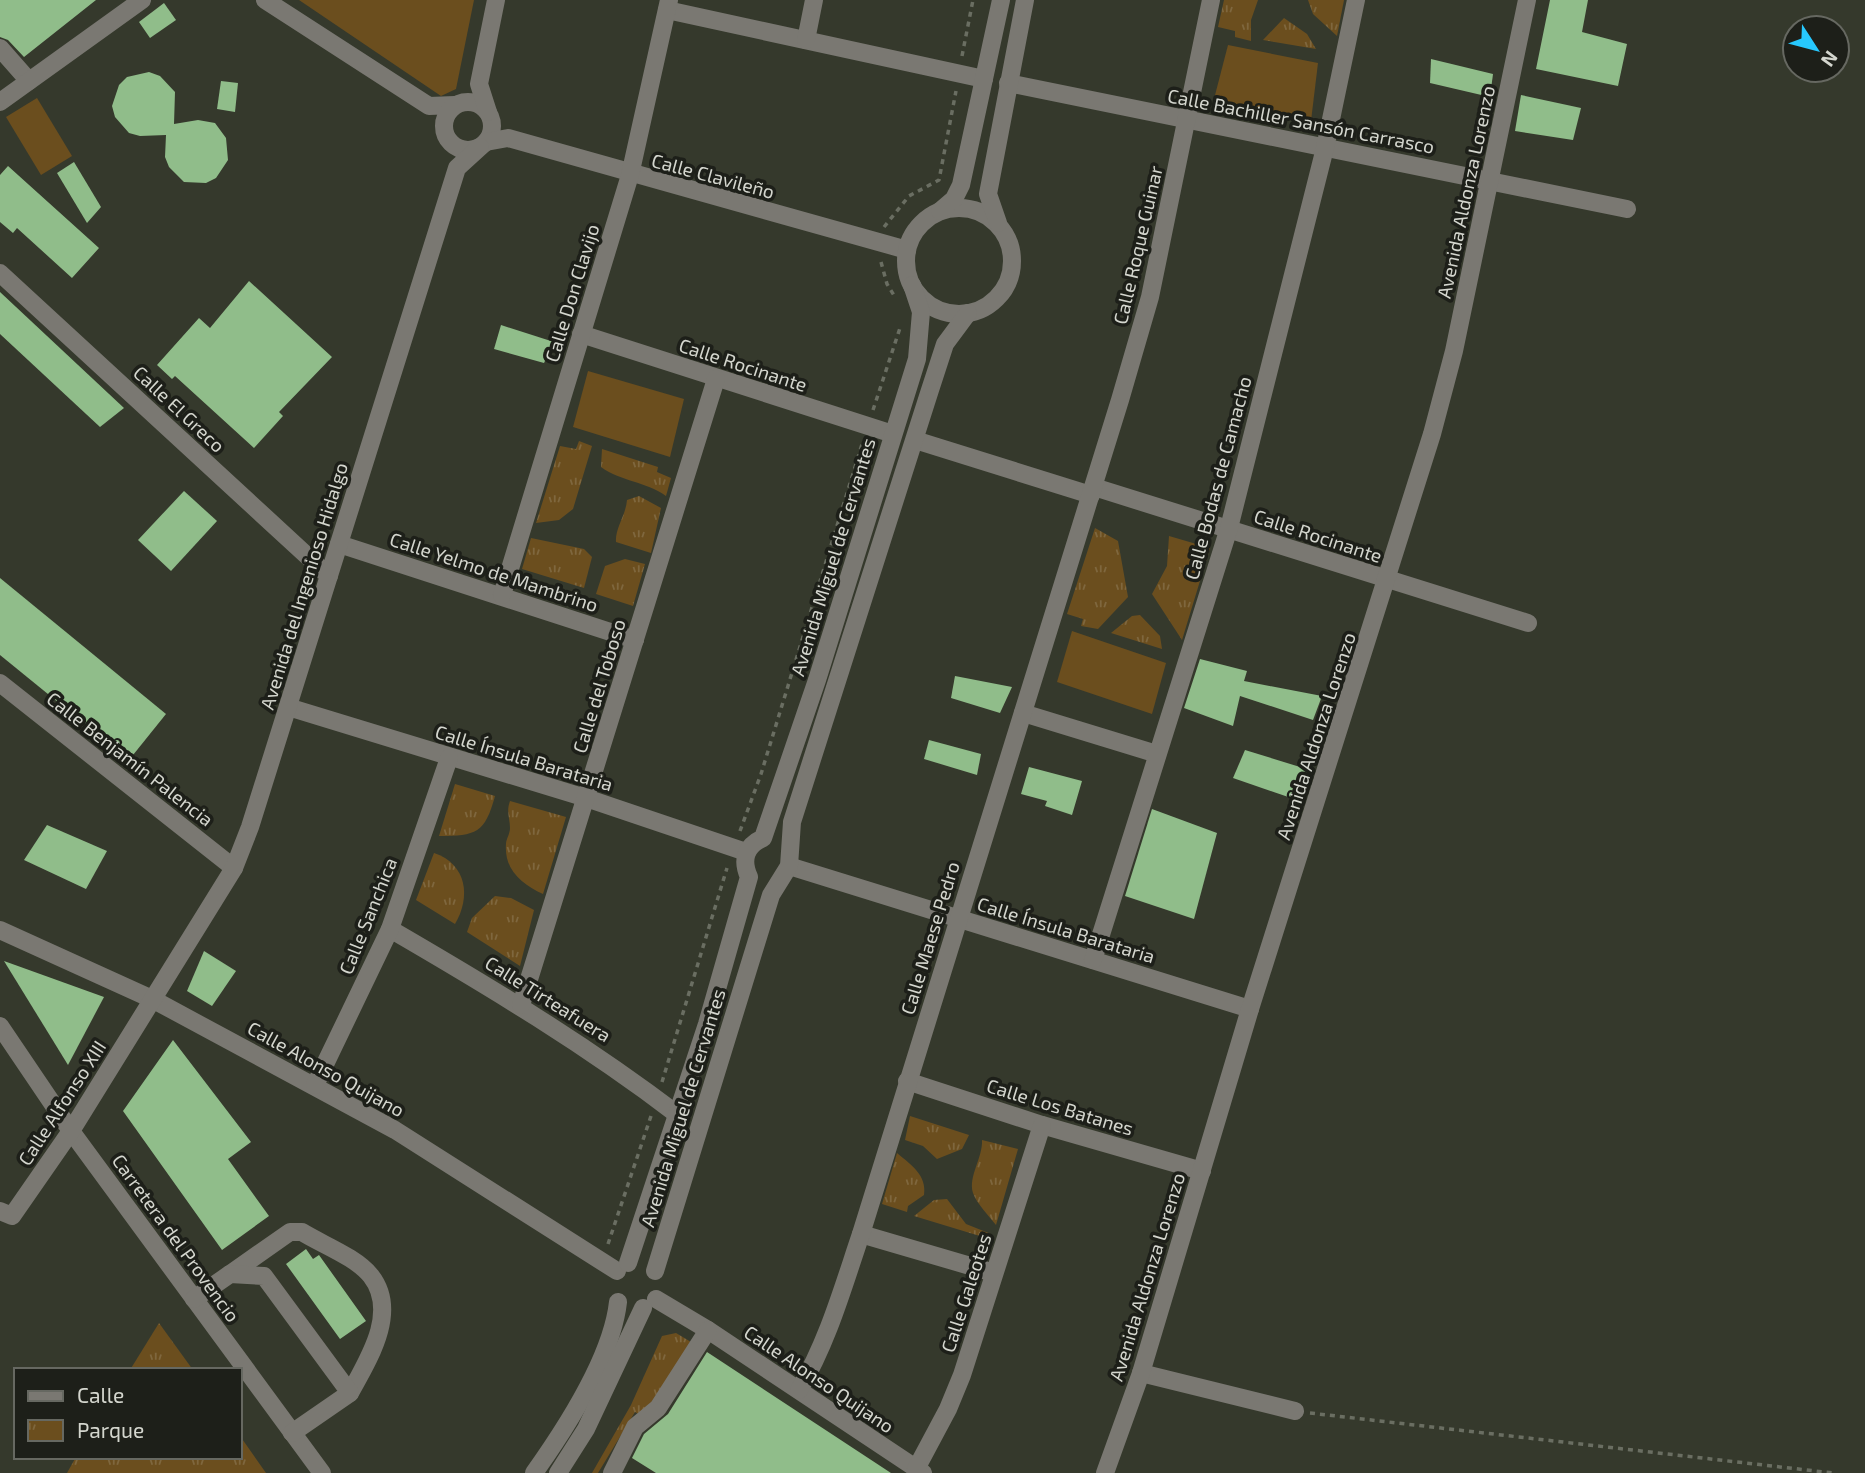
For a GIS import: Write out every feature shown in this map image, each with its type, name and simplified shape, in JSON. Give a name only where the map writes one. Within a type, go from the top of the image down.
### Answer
[{"type":"street","points":[[0,102],[142,0]]},
{"type":"street","points":[[265,0],[429,106],[448,137],[465,150],[483,145]]},
{"type":"street","points":[[479,84],[446,116],[448,137],[457,168],[483,145],[492,128],[479,84],[496,0]]},
{"type":"street","points":[[806,40],[814,0]]},
{"type":"street","points":[[1001,0],[961,185],[954,199],[927,218],[915,231],[907,250],[906,267],[912,285],[923,300],[935,309],[956,314],[968,313],[992,303],[1008,282],[1013,256],[1009,239],[998,223],[988,194],[1025,0]]},
{"type":"street","name":"Calle Roque Guinar","points":[[1093,491],[1150,297],[1211,0]]},
{"type":"street","name":"Calle Bodas de Camacho","points":[[1093,960],[1229,528],[1325,148],[1356,0]]},
{"type":"street","name":"Avenida Aldonza Lorenzo","points":[[1105,1473],[1141,1373],[1251,1009],[1388,581],[1449,373],[1527,0]]},
{"type":"street","points":[[668,5],[806,40],[984,79]]},
{"type":"street","name":"Calle Don Clavijo","points":[[502,595],[630,175],[668,5]]},
{"type":"street","points":[[0,48],[29,81]]},
{"type":"street","name":"Calle Bachiller Sansón Carrasco","points":[[1008,83],[1627,209]]},
{"type":"street","points":[[429,106],[477,103],[490,116]]},
{"type":"street","name":"Calle Clavileño","points":[[490,116],[508,138]]},
{"type":"street","name":"Calle Clavileño","points":[[483,145],[508,138],[630,175],[907,250]]},
{"type":"street","name":"Avenida del Ingenioso Hidalgo","points":[[152,999],[234,868],[288,707],[457,168]]},
{"type":"street","points":[[940,211],[967,208],[982,212],[998,223]]},
{"type":"street","name":"Calle El Greco","points":[[0,273],[329,576]]},
{"type":"street","name":"Avenida Miguel de Cervantes","points":[[763,838],[817,680],[917,359],[921,334],[920,312],[912,285]]},
{"type":"street","name":"Avenida Miguel de Cervantes","points":[[655,1271],[771,895],[784,872],[792,822],[946,344],[968,313]]},
{"type":"street","name":"Calle Rocinante","points":[[581,334],[893,434]]},
{"type":"street","name":"Calle del Toboso","points":[[521,1005],[716,379]]},
{"type":"street","name":"Calle Rocinante","points":[[915,440],[1229,528],[1388,581],[1528,623]]},
{"type":"street","name":"Calle Maese Pedro","points":[[799,1390],[817,1360],[829,1331],[861,1234],[1093,491]]},
{"type":"street","name":"Calle Yelmo de Mambrino","points":[[339,544],[635,640]]},
{"type":"street","name":"Calle Benjamín Palencia","points":[[0,683],[234,868]]},
{"type":"street","name":"Calle Ínsula Barataria","points":[[288,707],[740,849]]},
{"type":"street","points":[[1023,713],[1157,754]]},
{"type":"street","name":"Calle Sanchica","points":[[315,1085],[390,929],[449,758]]},
{"type":"street","points":[[740,849],[763,838],[776,839],[788,846]]},
{"type":"street","name":"Avenida Miguel de Cervantes","points":[[616,1266],[678,1115],[749,877],[740,849]]},
{"type":"street","points":[[749,877],[769,883],[784,872]]},
{"type":"street","name":"Calle Ínsula Barataria","points":[[784,872],[958,918],[1251,1009]]},
{"type":"street","name":"Calle Tirteafuera","points":[[390,929],[521,1005],[612,1064],[678,1115]]},
{"type":"street","name":"Calle Alonso Quijano","points":[[0,930],[152,999],[315,1085],[395,1130],[616,1266]]},
{"type":"street","name":"Calle Alfonso XIII","points":[[0,1211],[12,1216],[71,1131],[152,999]]},
{"type":"street","name":"Carretera del Provencio","points":[[0,1026],[71,1131],[322,1473]]},
{"type":"street","name":"Calle Los Batanes","points":[[907,1081],[1042,1125],[1202,1171]]},
{"type":"street","name":"Calle Galeotes","points":[[920,1471],[957,1387],[1042,1125]]},
{"type":"street","points":[[194,1299],[290,1232],[302,1232],[371,1276],[383,1311],[380,1332],[350,1393],[292,1433]]},
{"type":"street","points":[[861,1234],[994,1273]]},
{"type":"street","points":[[534,1473],[569,1418],[597,1366],[616,1319],[618,1302],[612,1287],[616,1266],[643,1263],[655,1271],[660,1285],[586,1429],[558,1473]]},
{"type":"street","points":[[230,1274],[264,1276],[350,1393]]},
{"type":"street","points":[[618,1302],[630,1309],[649,1303]]},
{"type":"street","name":"Calle Alonso Quijano","points":[[649,1303],[708,1330],[920,1471]]},
{"type":"street","points":[[611,1473],[635,1427],[658,1408],[708,1330]]},
{"type":"street","points":[[1141,1373],[1295,1411]]},
{"type":"path","points":[[900,303],[887,284],[881,266],[884,226],[909,196],[939,180],[973,0]]},
{"type":"path","points":[[616,1266],[657,1099],[740,849],[867,426],[901,325]]},
{"type":"path","points":[[1295,1411],[1833,1473]]},
{"type":"green space","points":[[299,0],[474,0],[456,89],[441,96]]},
{"type":"green space","points":[[1224,0],[1258,0],[1251,20],[1251,41],[1235,37],[1235,31],[1218,27]]},
{"type":"green space","points":[[1308,0],[1344,0],[1337,36],[1313,14]]},
{"type":"green space","points":[[1284,18],[1307,34],[1316,49],[1263,40]]},
{"type":"green space","points":[[1228,45],[1318,63],[1311,121],[1214,99]]},
{"type":"green space","points":[[37,98],[72,156],[41,175],[6,117]]},
{"type":"green space","points":[[588,371],[684,399],[670,457],[573,427]]},
{"type":"green space","points":[[579,441],[592,446],[573,509],[559,520],[536,523],[560,446],[576,449]]},
{"type":"green space","points":[[602,449],[658,467],[657,472],[671,478],[666,496],[601,467]]},
{"type":"green space","points":[[639,496],[661,508],[651,553],[616,542],[627,500]]},
{"type":"green space","points":[[1095,528],[1118,541],[1128,597],[1098,629],[1081,626],[1083,619],[1067,614]]},
{"type":"green space","points":[[1169,536],[1210,548],[1182,640],[1152,594],[1167,566]]},
{"type":"green space","points":[[531,538],[584,549],[592,557],[584,588],[522,569]]},
{"type":"green space","points":[[625,559],[645,564],[633,606],[596,594],[605,566]]},
{"type":"green space","points":[[1140,615],[1160,636],[1162,649],[1111,633],[1132,616]]},
{"type":"green space","points":[[1072,631],[1166,663],[1152,714],[1057,682]]},
{"type":"green space","points":[[455,784],[495,796],[487,818],[477,830],[462,835],[439,836]]},
{"type":"green space","points":[[510,801],[566,817],[543,894],[522,881],[511,869],[508,861],[506,844],[510,830]]},
{"type":"green space","points":[[434,853],[453,865],[463,882],[463,903],[455,924],[416,900]]},
{"type":"green space","points":[[495,896],[511,898],[534,910],[520,966],[467,932],[472,918]]},
{"type":"green space","points":[[910,1116],[969,1135],[962,1149],[937,1159],[923,1146],[905,1140]]},
{"type":"green space","points":[[982,1140],[1018,1149],[996,1225],[980,1206],[972,1187]]},
{"type":"green space","points":[[897,1153],[917,1171],[923,1182],[924,1195],[908,1206],[907,1212],[882,1204]]},
{"type":"green space","points":[[947,1199],[966,1224],[991,1234],[993,1240],[914,1216],[934,1200]]},
{"type":"green space","points":[[159,1323],[192,1368],[131,1368]]},
{"type":"green space","points":[[676,1333],[691,1342],[643,1417],[635,1412],[598,1473],[592,1473],[631,1405],[662,1336]]},
{"type":"green space","points":[[242,1439],[266,1473],[67,1473],[75,1459],[242,1459]]},
{"type":"building","points":[[0,0],[96,0],[24,57],[8,40],[0,37]]},
{"type":"building","points":[[1550,0],[1588,0],[1582,32],[1627,44],[1618,86],[1536,69]]},
{"type":"building","points":[[164,3],[176,20],[150,38],[139,22]]},
{"type":"building","points":[[1431,59],[1493,74],[1490,97],[1430,83]]},
{"type":"building","points":[[149,72],[160,76],[175,92],[174,124],[198,120],[215,123],[226,138],[228,160],[216,178],[206,183],[184,182],[169,167],[165,157],[166,135],[140,136],[129,133],[115,117],[112,106],[119,85],[127,77]]},
{"type":"building","points":[[221,81],[238,83],[235,112],[217,109]]},
{"type":"building","points":[[1521,95],[1581,108],[1573,140],[1515,131]]},
{"type":"building","points":[[74,162],[101,207],[87,223],[57,173]]},
{"type":"building","points":[[8,166],[99,248],[72,278],[17,228],[13,233],[0,222],[0,175]]},
{"type":"building","points":[[249,281],[332,357],[279,412],[283,416],[254,448],[175,376],[172,379],[157,365],[199,318],[210,328]]},
{"type":"building","points":[[0,292],[124,408],[100,427],[0,334]]},
{"type":"building","points":[[501,325],[554,342],[544,363],[494,349]]},
{"type":"building","points":[[184,491],[217,521],[171,571],[138,540]]},
{"type":"building","points":[[0,578],[166,714],[129,760],[0,655]]},
{"type":"building","points":[[1200,659],[1247,671],[1244,681],[1322,696],[1313,720],[1240,696],[1233,726],[1184,708]]},
{"type":"building","points":[[955,676],[1012,687],[1000,713],[951,698]]},
{"type":"building","points":[[929,740],[981,754],[977,775],[924,759]]},
{"type":"building","points":[[1245,750],[1313,771],[1300,801],[1233,778]]},
{"type":"building","points":[[1029,767],[1082,781],[1072,815],[1045,806],[1047,801],[1021,794]]},
{"type":"building","points":[[1152,809],[1217,833],[1194,919],[1125,896]]},
{"type":"building","points":[[47,825],[107,851],[86,889],[24,860]]},
{"type":"building","points":[[204,951],[236,971],[212,1006],[187,991]]},
{"type":"building","points":[[4,961],[104,997],[68,1065]]},
{"type":"building","points":[[173,1040],[251,1142],[228,1159],[269,1216],[222,1250],[123,1111]]},
{"type":"building","points":[[306,1249],[313,1259],[319,1255],[366,1321],[340,1339],[286,1264]]},
{"type":"building","points":[[707,1352],[891,1473],[656,1473],[632,1458],[644,1434],[668,1414]]}]
